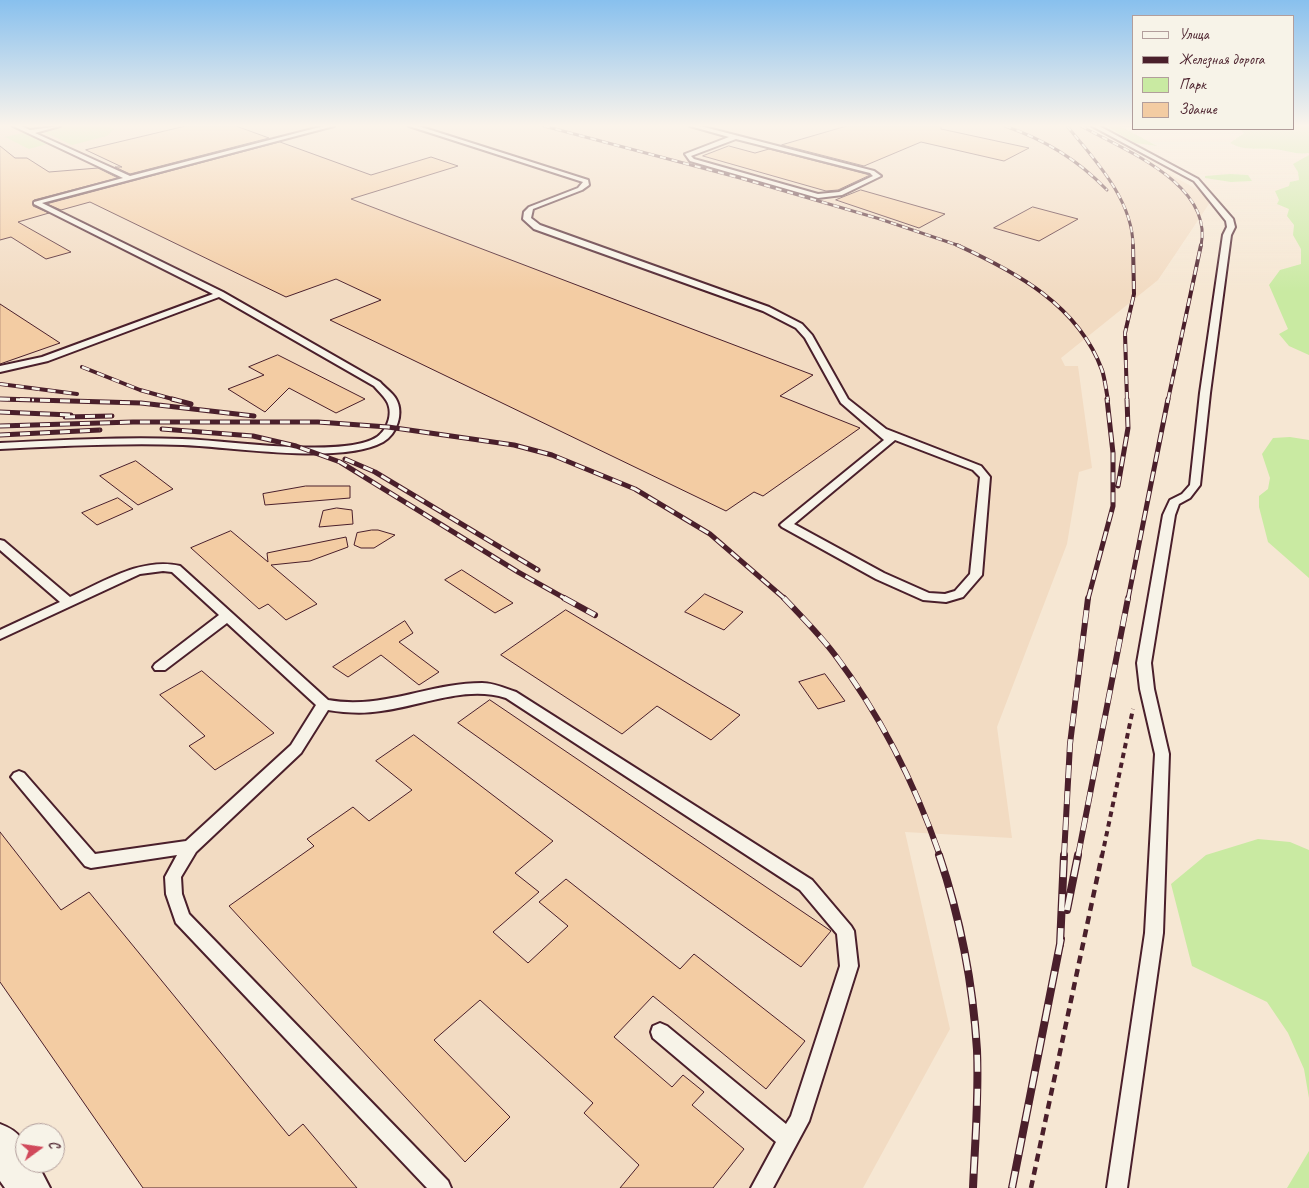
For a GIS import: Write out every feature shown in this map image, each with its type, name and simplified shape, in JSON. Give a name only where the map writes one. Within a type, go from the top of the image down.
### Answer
[{"type":"street","points":[[0,1144],[29,1188]]},
{"type":"lane","points":[[0,446],[183,442],[312,450],[348,448],[380,439],[392,427],[395,413],[392,400],[377,384],[220,294],[36,202],[115,181]]},
{"type":"lane","points":[[585,181],[586,183],[583,188],[531,208],[527,216],[528,220],[537,227],[766,309],[785,318],[799,326],[809,337],[844,402],[884,432],[978,468],[984,477],[976,574],[959,594],[946,598],[927,597],[880,576],[786,525],[890,440],[884,432]]},
{"type":"lane","points":[[767,181],[818,196],[840,194],[867,181]]},
{"type":"lane","points":[[1117,1188],[1154,933],[1162,754],[1147,689],[1144,663],[1168,515],[1174,502],[1186,496],[1195,485],[1219,287],[1227,235],[1231,227],[1230,221],[1197,181]]},
{"type":"lane","points":[[0,369],[45,359],[220,294]]},
{"type":"lane","points":[[0,544],[69,603]]},
{"type":"lane","points":[[0,636],[137,571],[163,567],[176,569],[185,575],[324,704],[356,710],[444,692],[483,688],[511,695],[806,885],[845,931],[849,966],[799,1121],[761,1188]]},
{"type":"lane","points":[[160,667],[228,616]]},
{"type":"lane","points":[[324,704],[296,749],[190,847],[173,877],[174,894],[182,918],[441,1188]]},
{"type":"lane","points":[[19,777],[91,861],[190,847]]},
{"type":"lane","points":[[660,1032],[789,1140]]},
{"type":"path","points":[[1031,1188],[1133,707]]},
{"type":"shaded area","points":[[0,181],[1183,181],[1213,198],[1158,280],[1061,358],[1065,366],[1078,366],[1092,468],[1079,472],[1067,544],[997,727],[1012,838],[905,832],[950,1029],[863,1188],[143,1188],[0,982]]},
{"type":"green space","points":[[1309,181],[1309,355],[1289,346],[1279,334],[1288,329],[1269,285],[1280,270],[1301,264],[1301,249],[1293,235],[1294,225],[1287,216],[1289,209],[1277,204],[1279,200],[1275,191],[1289,186],[1290,182]]},
{"type":"green space","points":[[1290,437],[1309,440],[1309,578],[1268,542],[1259,507],[1259,496],[1268,489],[1270,478],[1262,454],[1273,438]]},
{"type":"green space","points":[[1258,839],[1290,842],[1309,850],[1309,1098],[1304,1069],[1288,1033],[1267,1002],[1192,966],[1171,884],[1206,855]]},
{"type":"green space","points":[[1309,1151],[1309,1188],[1287,1188]]},
{"type":"building","points":[[0,181],[105,181],[34,200],[33,206],[49,213],[18,222],[71,252],[46,259],[11,237],[0,240]]},
{"type":"building","points":[[132,181],[408,181],[351,199],[813,375],[780,396],[860,428],[763,496],[754,492],[726,511],[330,320],[381,300],[336,279],[286,297],[90,202],[61,210],[47,204]]},
{"type":"building","points":[[792,181],[856,181],[838,190],[826,191]]},
{"type":"building","points":[[861,190],[945,214],[919,228],[836,200]]},
{"type":"building","points":[[1033,207],[1078,219],[1039,241],[994,228]]},
{"type":"building","points":[[0,304],[60,343],[0,364]]},
{"type":"building","points":[[278,355],[365,399],[336,413],[289,388],[265,412],[228,389],[264,375],[249,367]]},
{"type":"building","points":[[136,461],[173,489],[138,505],[100,476]]},
{"type":"building","points":[[306,486],[350,486],[350,498],[265,505],[263,494]]},
{"type":"building","points":[[118,498],[133,509],[97,525],[82,513]]},
{"type":"building","points":[[337,508],[352,510],[353,524],[319,527],[323,511]]},
{"type":"building","points":[[372,530],[395,535],[374,548],[361,548],[354,545],[357,533]]},
{"type":"building","points":[[231,531],[268,562],[267,553],[346,537],[348,547],[310,561],[271,565],[317,604],[286,620],[268,604],[259,609],[191,548]]},
{"type":"building","points":[[462,570],[513,603],[495,613],[445,580]]},
{"type":"building","points":[[705,594],[743,612],[724,630],[685,612]]},
{"type":"building","points":[[566,610],[740,715],[711,740],[657,706],[622,734],[501,655]]},
{"type":"building","points":[[405,621],[413,633],[399,642],[439,672],[419,685],[381,655],[348,677],[333,667]]},
{"type":"building","points":[[202,671],[274,733],[215,770],[189,746],[205,736],[160,695]]},
{"type":"building","points":[[825,674],[845,701],[818,709],[799,682]]},
{"type":"building","points":[[490,700],[831,931],[801,967],[458,723]]},
{"type":"building","points":[[414,735],[553,841],[515,873],[539,892],[493,932],[528,963],[568,926],[539,902],[566,879],[680,969],[694,954],[805,1041],[766,1089],[653,996],[614,1037],[672,1087],[683,1075],[704,1092],[692,1105],[744,1149],[713,1188],[620,1188],[639,1165],[584,1113],[593,1103],[480,1000],[434,1040],[510,1117],[465,1162],[229,906],[314,846],[307,839],[353,807],[369,821],[412,790],[376,761]]},
{"type":"building","points":[[0,832],[61,910],[89,892],[289,1136],[303,1124],[357,1188],[143,1188],[0,982]]},
{"type":"railway","points":[[752,181],[880,219],[960,246]]},
{"type":"railway","points":[[1098,181],[1107,190]]},
{"type":"railway","points":[[1110,181],[1120,197],[1127,213],[1133,246]]},
{"type":"railway","points":[[1173,181],[1194,204],[1201,224],[1201,245]]},
{"type":"railway","points":[[957,245],[1022,279],[1043,293],[1061,309],[1078,327],[1091,347],[1102,370],[1108,400]]},
{"type":"railway","points":[[1127,400],[1125,333],[1134,294],[1133,245]]},
{"type":"railway","points":[[1168,400],[1201,245]]},
{"type":"railway","points":[[82,367],[140,390],[176,400]]},
{"type":"railway","points":[[0,384],[77,394]]},
{"type":"railway","points":[[34,400],[0,399],[141,403],[254,416]]},
{"type":"railway","points":[[172,399],[191,404]]},
{"type":"railway","points":[[1088,599],[1113,506],[1113,453],[1107,399]]},
{"type":"railway","points":[[1118,486],[1128,428],[1127,399]]},
{"type":"railway","points":[[1128,599],[1168,399]]},
{"type":"railway","points":[[0,412],[71,415]]},
{"type":"railway","points":[[65,417],[112,416]]},
{"type":"railway","points":[[0,426],[133,422],[318,422],[388,427],[514,445],[552,455],[635,489],[710,534],[785,599]]},
{"type":"railway","points":[[162,429],[253,436],[296,446],[340,462],[518,572],[566,599]]},
{"type":"railway","points":[[0,435],[100,430]]},
{"type":"railway","points":[[345,459],[375,472],[538,570]]},
{"type":"railway","points":[[564,598],[595,615]]},
{"type":"railway","points":[[1064,856],[1070,744],[1088,598]]},
{"type":"railway","points":[[1078,856],[1128,598]]},
{"type":"railway","points":[[785,599],[829,648],[852,678],[882,726],[920,803],[940,856]]},
{"type":"railway","points":[[939,855],[959,927],[969,976],[975,1026],[978,1084],[973,1188]]},
{"type":"railway","points":[[1060,944],[1064,855]]},
{"type":"railway","points":[[1067,910],[1078,855]]},
{"type":"railway","points":[[1060,944],[1061,939]]},
{"type":"railway","points":[[1012,1188],[1060,944]]}]
